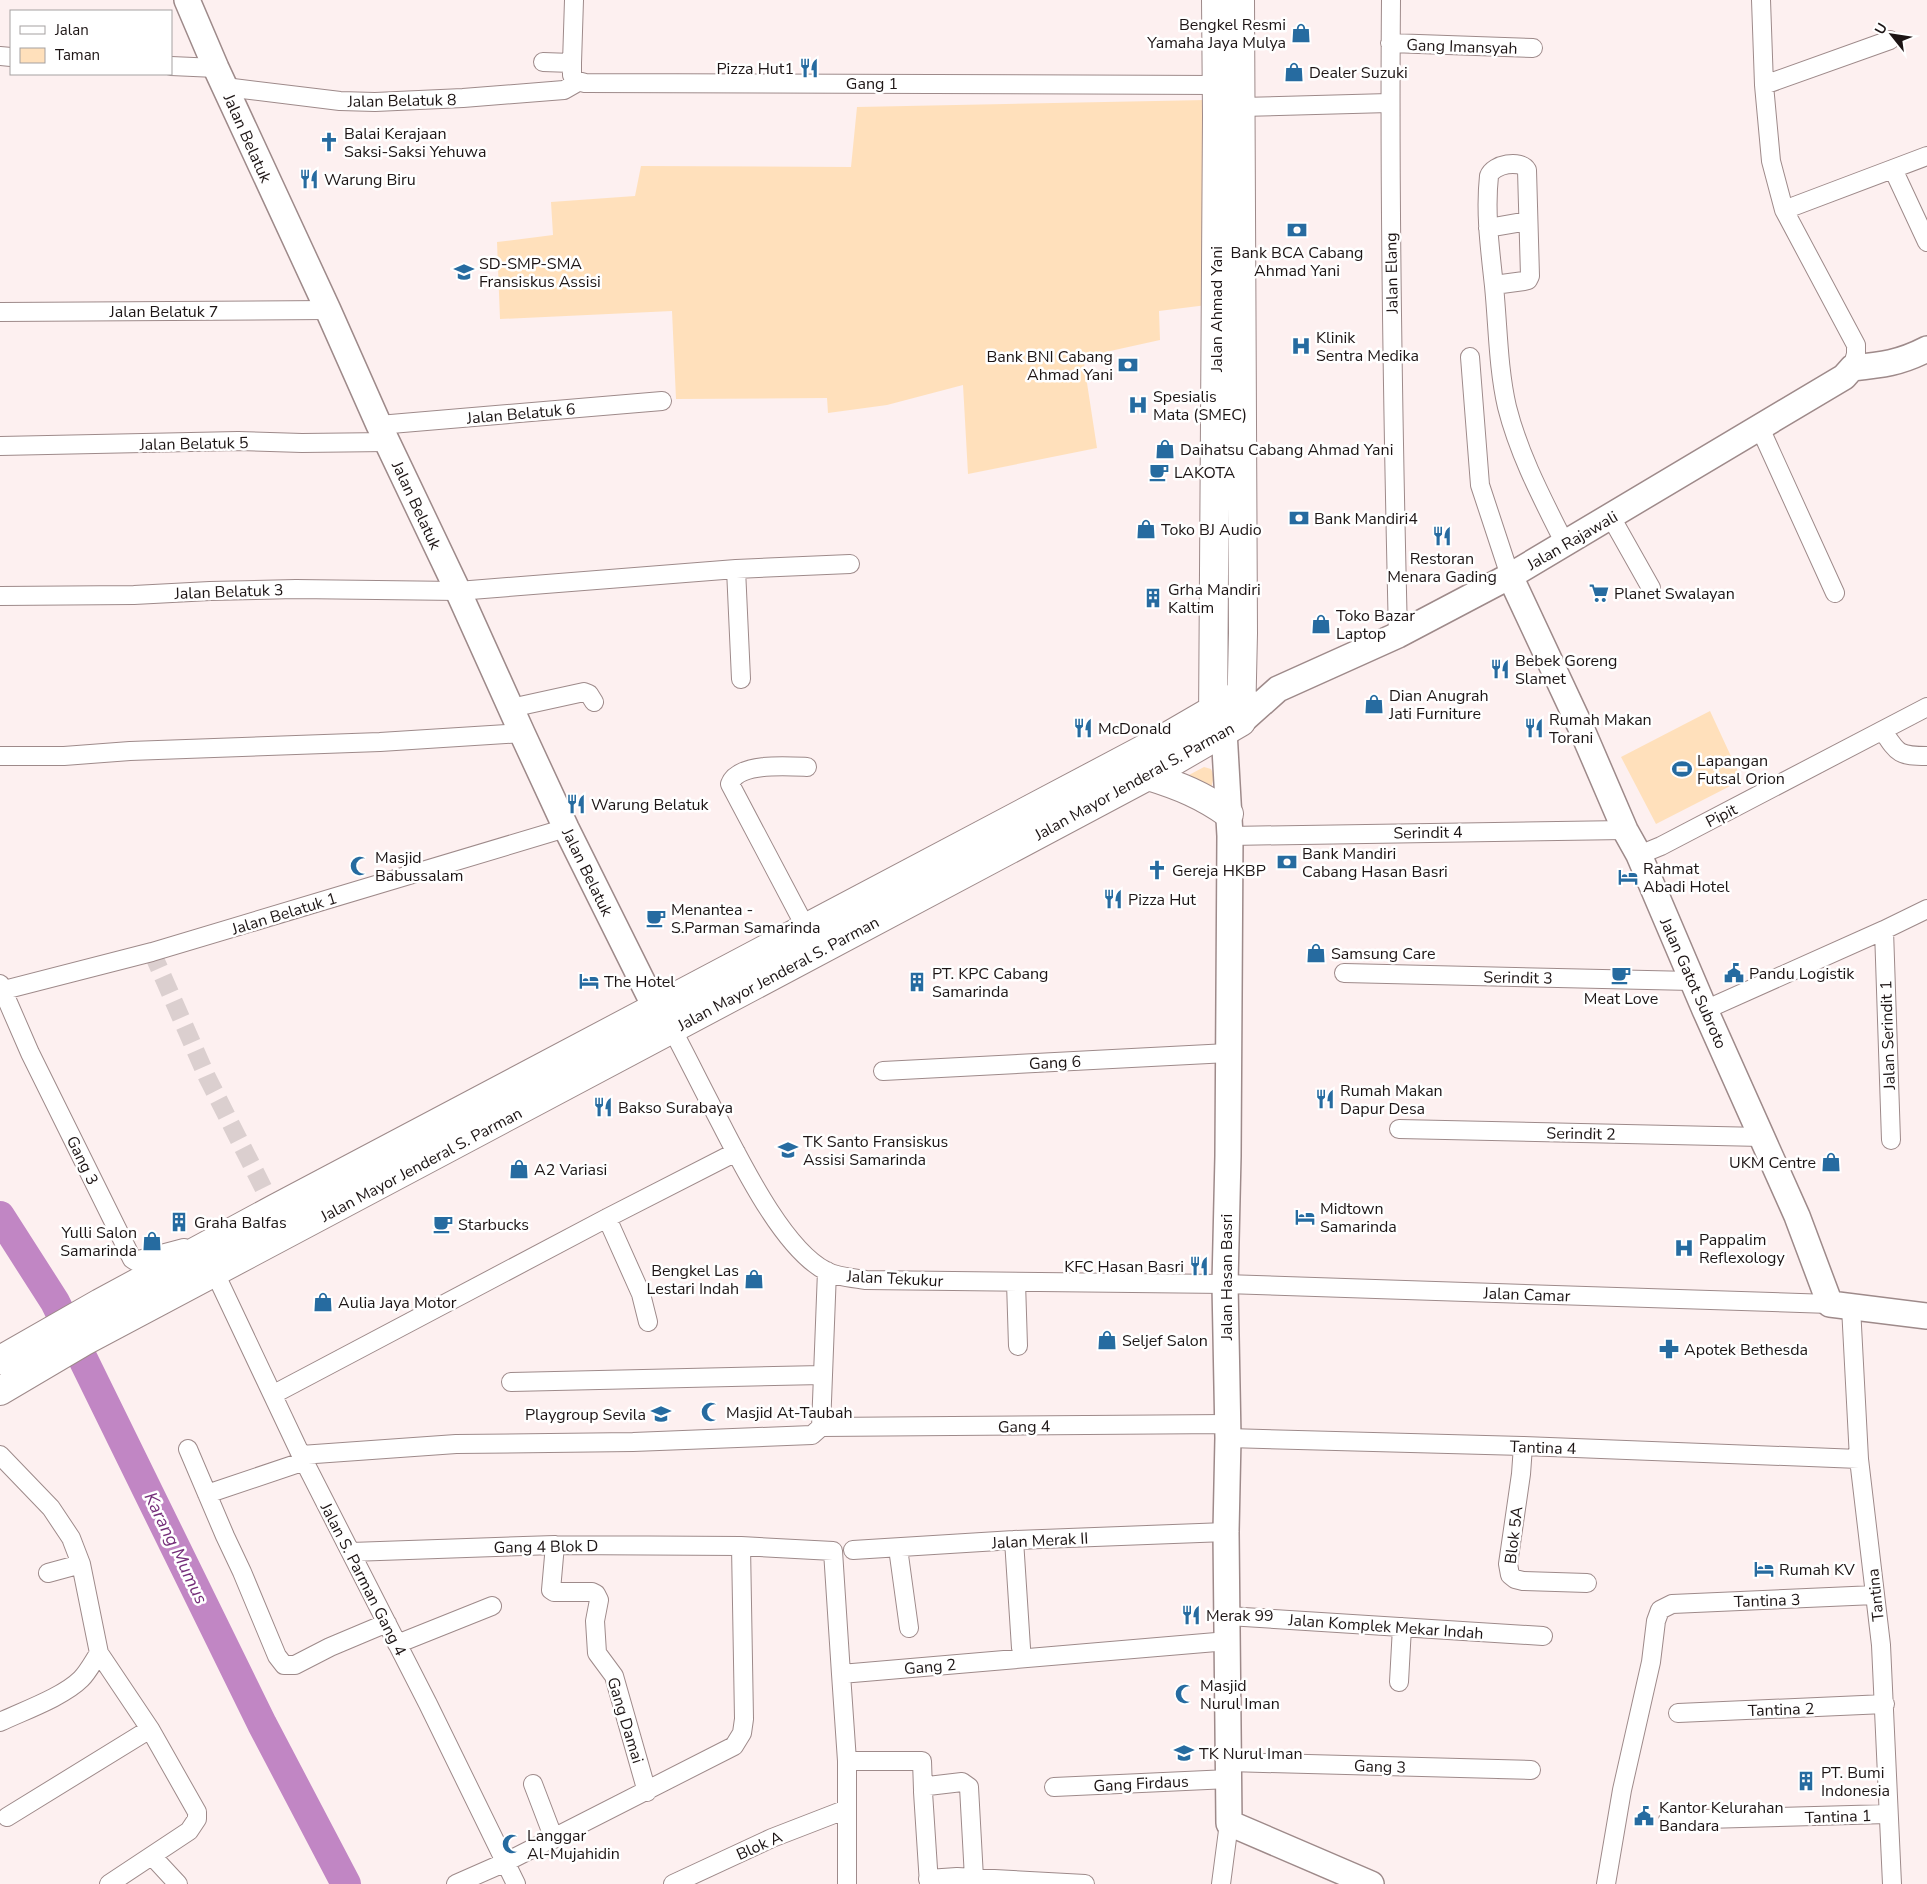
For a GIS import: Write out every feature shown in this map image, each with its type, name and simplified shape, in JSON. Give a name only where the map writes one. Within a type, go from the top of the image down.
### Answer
[{"type":"main road","name":"Jalan Ahmad Yani","points":[[1216,0],[1223,725]]},
{"type":"main road","name":"Jalan Ahmad Yani","points":[[1240,0],[1242,692]]},
{"type":"main road","name":"Jalan Mayor Jenderal S. Parman","points":[[0,1391],[44,1350],[106,1315],[213,1243],[656,1007],[812,940],[1148,776],[1223,725],[1242,692]]},
{"type":"main road","name":"Jalan Mayor Jenderal S. Parman","points":[[106,1315],[215,1272],[672,1029],[812,940],[1161,740],[1223,725]]},
{"type":"main road","points":[[1148,776],[1179,785],[1200,794],[1229,825]]},
{"type":"main road","name":"Jalan Mayor Jenderal S. Parman","points":[[0,1360],[44,1350]]},
{"type":"street","name":"Jalan Belatuk","points":[[187,0],[220,77],[383,433],[458,591],[510,708],[566,828],[656,1007]]},
{"type":"street","points":[[574,0],[572,75],[574,80],[578,82]]},
{"type":"street","name":"Jalan Elang","points":[[1391,0],[1389,103],[1392,370],[1398,635]]},
{"type":"street","points":[[1761,0],[1764,85],[1771,161],[1784,210],[1856,345],[1856,354],[1852,368],[1888,364],[1909,358],[1927,349]]},
{"type":"street","points":[[1764,85],[1890,40]]},
{"type":"street","name":"Gang Imansyah","points":[[1390,43],[1533,48]]},
{"type":"street","points":[[543,62],[572,63]]},
{"type":"street","name":"Jalan Belatuk 8","points":[[172,66],[340,101],[396,102],[564,90],[578,82]]},
{"type":"street","name":"Gang 1","points":[[578,82],[1217,85]]},
{"type":"street","points":[[1241,107],[1389,103]]},
{"type":"street","points":[[1784,210],[1927,156]]},
{"type":"street","points":[[1494,285],[1524,282],[1529,278],[1526,168],[1520,164],[1496,167],[1491,170],[1489,176],[1488,228],[1501,365],[1508,407],[1516,434],[1534,482],[1565,544]]},
{"type":"street","points":[[1893,169],[1927,242]]},
{"type":"street","points":[[1488,228],[1528,220]]},
{"type":"street","name":"Jalan Belatuk 7","points":[[0,312],[328,310]]},
{"type":"street","points":[[1470,357],[1480,485],[1510,576]]},
{"type":"street","name":"Jalan Rajawali","points":[[1278,689],[1398,635],[1510,576],[1844,378],[1852,368]]},
{"type":"street","name":"Jalan Belatuk 6","points":[[383,433],[662,401]]},
{"type":"street","points":[[1760,428],[1835,593]]},
{"type":"street","name":"Jalan Belatuk 5","points":[[0,446],[238,441],[302,443],[383,433]]},
{"type":"street","points":[[1610,518],[1651,588]]},
{"type":"street","name":"Jalan Belatuk 3","points":[[0,596],[134,595],[210,590],[296,589],[458,591],[736,569],[850,564]]},
{"type":"street","points":[[736,569],[741,679]]},
{"type":"street","name":"Jalan Gatot Subroto","points":[[1510,576],[1639,855],[1692,981],[1762,1137],[1841,1305]]},
{"type":"street","name":"Jalan Mayor Jenderal S. Parman","points":[[1223,725],[1278,689]]},
{"type":"street","name":"Jalan Mayor Jenderal S. Parman","points":[[1242,692],[1278,689]]},
{"type":"street","points":[[510,708],[584,692],[589,694],[594,702]]},
{"type":"street","name":"Pipit","points":[[1639,855],[1661,846],[1927,707]]},
{"type":"street","name":"Jalan Hasan Basri","points":[[1223,725],[1229,825],[1228,1156],[1225,1284],[1228,1431],[1226,1532],[1229,1823]]},
{"type":"street","points":[[1883,731],[1899,752],[1906,756],[1927,756]]},
{"type":"street","points":[[0,756],[64,756],[130,751],[380,742],[522,733]]},
{"type":"street","points":[[807,767],[764,766],[735,776],[730,784],[812,940]]},
{"type":"street","name":"Serindit 4","points":[[1229,825],[1626,830]]},
{"type":"street","name":"Jalan Belatuk 1","points":[[1,988],[152,952],[566,828]]},
{"type":"street","points":[[1705,1010],[1927,909]]},
{"type":"street","name":"Jalan Serindit 1","points":[[1884,930],[1891,1140]]},
{"type":"street","name":"Serindit 3","points":[[1344,972],[1692,981]]},
{"type":"street","name":"Gang 3","points":[[1,988],[37,1067],[132,1259],[135,1261],[213,1243]]},
{"type":"street","name":"Jalan Tekukur","points":[[672,1029],[752,1180],[792,1242],[815,1264],[827,1272],[866,1280],[1225,1284]]},
{"type":"street","name":"Gang 6","points":[[882,1071],[1228,1053]]},
{"type":"street","name":"Serindit 2","points":[[1399,1129],[1762,1137]]},
{"type":"street","points":[[274,1394],[736,1152]]},
{"type":"street","points":[[607,1218],[641,1294],[648,1322]]},
{"type":"street","name":"Jalan S. Parman Gang 4","points":[[215,1272],[303,1458],[516,1884]]},
{"type":"street","points":[[207,1494],[303,1458],[456,1444],[633,1442],[804,1437],[815,1433],[821,1427],[827,1272]]},
{"type":"street","points":[[1016,1282],[1018,1346]]},
{"type":"street","name":"Jalan Camar","points":[[1225,1284],[1841,1305]]},
{"type":"street","points":[[1841,1305],[1927,1316]]},
{"type":"street","name":"Tantina","points":[[1841,1305],[1875,1595],[1885,1704],[1892,1884]]},
{"type":"street","points":[[511,1382],[822,1375]]},
{"type":"street","name":"Gang 4","points":[[821,1427],[1228,1431]]},
{"type":"street","name":"Tantina 4","points":[[1228,1431],[1523,1446],[1859,1459]]},
{"type":"street","name":"Blok 5A","points":[[1523,1446],[1521,1474],[1508,1554],[1509,1572],[1515,1579],[1523,1581],[1587,1583]]},
{"type":"street","points":[[188,1449],[277,1656],[284,1665],[295,1665],[330,1647],[387,1623]]},
{"type":"street","points":[[0,1455],[51,1508],[71,1538],[82,1564],[99,1653],[150,1729],[194,1805],[197,1819],[189,1831],[109,1884]]},
{"type":"street","name":"Jalan Merak II","points":[[853,1550],[1014,1540],[1226,1532]]},
{"type":"street","points":[[1014,1540],[1021,1648]]},
{"type":"street","name":"Gang 4 Blok D","points":[[351,1552],[554,1545],[741,1546],[833,1551],[841,1674]]},
{"type":"street","name":"Gang Damai","points":[[554,1545],[552,1590],[554,1592],[592,1592],[600,1600],[595,1621],[597,1653],[614,1676],[648,1792]]},
{"type":"street","points":[[456,1884],[554,1839],[734,1746],[742,1733],[744,1719],[741,1546]]},
{"type":"street","points":[[898,1548],[908,1628]]},
{"type":"street","points":[[48,1573],[82,1564]]},
{"type":"street","name":"Tantina 3","points":[[1606,1884],[1622,1790],[1651,1662],[1656,1621],[1660,1610],[1672,1604],[1875,1595]]},
{"type":"street","points":[[397,1644],[492,1606]]},
{"type":"street","name":"Jalan Komplek Mekar Indah","points":[[1228,1616],[1543,1636]]},
{"type":"street","points":[[1399,1682],[1402,1627]]},
{"type":"street","name":"Gang 2","points":[[841,1674],[1228,1641]]},
{"type":"street","points":[[0,1722],[63,1692],[86,1672],[99,1653]]},
{"type":"street","points":[[841,1674],[847,1761],[847,1884]]},
{"type":"street","name":"Tantina 2","points":[[1678,1713],[1885,1704]]},
{"type":"street","points":[[7,1817],[150,1729]]},
{"type":"street","points":[[847,1761],[922,1762],[929,1881],[974,1878],[1085,1884]]},
{"type":"street","name":"Gang 3","points":[[1229,1770],[1531,1770]]},
{"type":"street","name":"Gang Firdaus","points":[[1054,1787],[1229,1770]]},
{"type":"street","points":[[923,1790],[928,1786],[962,1782],[969,1787],[974,1878]]},
{"type":"street","points":[[533,1784],[554,1839]]},
{"type":"street","name":"Blok A","points":[[673,1884],[772,1838],[847,1809]]},
{"type":"street","name":"Tantina 1","points":[[1668,1820],[1888,1814]]},
{"type":"street","points":[[1221,1884],[1229,1823],[1371,1884]]},
{"type":"street","points":[[152,1856],[178,1884]]},
{"type":"green space","points":[[1206,100],[1207,305],[1159,311],[1160,340],[1083,357],[1097,448],[968,474],[963,385],[887,405],[828,413],[827,398],[676,399],[672,311],[500,319],[497,242],[553,235],[551,202],[635,196],[641,166],[851,167],[857,107]]},
{"type":"green space","name":"Lapangan Futsal Orion","points":[[1710,711],[1742,780],[1656,824],[1621,757]]},
{"type":"green space","points":[[1204,767],[1211,769],[1214,776],[1210,793],[1187,776]]},
{"type":"waterway","name":"Karang Mumus","points":[[0,1216],[55,1302],[262,1724],[346,1884]]},
{"type":"tunnel","points":[[152,952],[207,1077],[274,1209]]},
{"type":"place","name":"Bengkel Resmi Yamaha Jaya Mulya","points":[[1301,33]]},
{"type":"place","name":"Pizza Hut1","points":[[809,68]]},
{"type":"place","name":"Dealer Suzuki","points":[[1294,72]]},
{"type":"place","name":"Balai Kerajaan Saksi-Saksi Yehuwa","points":[[329,142]]},
{"type":"place","name":"Warung Biru","points":[[309,179]]},
{"type":"place","name":"Bank BCA Cabang Ahmad Yani","points":[[1297,230]]},
{"type":"place","name":"SD-SMP-SMA Fransiskus Assisi","points":[[464,272]]},
{"type":"place","name":"Klinik Sentra Medika","points":[[1301,346]]},
{"type":"place","name":"Bank BNI Cabang Ahmad Yani","points":[[1128,365]]},
{"type":"place","name":"Spesialis Mata (SMEC)","points":[[1138,405]]},
{"type":"place","name":"Daihatsu Cabang Ahmad Yani","points":[[1165,449]]},
{"type":"place","name":"LAKOTA","points":[[1159,472]]},
{"type":"place","name":"Bank Mandiri4","points":[[1299,518]]},
{"type":"place","name":"Toko BJ Audio","points":[[1146,529]]},
{"type":"place","name":"Restoran Menara Gading","points":[[1442,536]]},
{"type":"place","name":"Planet Swalayan","points":[[1599,593]]},
{"type":"place","name":"Grha Mandiri Kaltim","points":[[1153,598]]},
{"type":"place","name":"Toko Bazar Laptop","points":[[1321,624]]},
{"type":"place","name":"Bebek Goreng Slamet","points":[[1500,669]]},
{"type":"place","name":"Dian Anugrah Jati Furniture","points":[[1374,704]]},
{"type":"place","name":"McDonald","points":[[1083,728]]},
{"type":"place","name":"Rumah Makan Torani","points":[[1534,728]]},
{"type":"place","name":"Lapangan Futsal Orion","points":[[1682,769]]},
{"type":"place","name":"Warung Belatuk","points":[[576,804]]},
{"type":"place","name":"Bank Mandiri Cabang Hasan Basri","points":[[1287,862]]},
{"type":"place","name":"Masjid Babussalam","points":[[360,866]]},
{"type":"place","name":"Gereja HKBP","points":[[1157,870]]},
{"type":"place","name":"Rahmat Abadi Hotel","points":[[1628,877]]},
{"type":"place","name":"Pizza Hut","points":[[1113,899]]},
{"type":"place","name":"Menantea - S.Parman Samarinda","points":[[656,918]]},
{"type":"place","name":"Samsung Care","points":[[1316,953]]},
{"type":"place","name":"Pandu Logistik","points":[[1734,973]]},
{"type":"place","name":"Meat Love","points":[[1621,975]]},
{"type":"place","name":"The Hotel","points":[[589,981]]},
{"type":"place","name":"PT. KPC Cabang Samarinda","points":[[917,982]]},
{"type":"place","name":"Rumah Makan Dapur Desa","points":[[1325,1099]]},
{"type":"place","name":"Bakso Surabaya","points":[[603,1107]]},
{"type":"place","name":"TK Santo Fransiskus Assisi Samarinda","points":[[788,1150]]},
{"type":"place","name":"UKM Centre","points":[[1831,1162]]},
{"type":"place","name":"A2 Variasi","points":[[519,1169]]},
{"type":"place","name":"Midtown Samarinda","points":[[1305,1217]]},
{"type":"place","name":"Graha Balfas","points":[[179,1222]]},
{"type":"place","name":"Starbucks","points":[[443,1224]]},
{"type":"place","name":"Yulli Salon Samarinda","points":[[152,1241]]},
{"type":"place","name":"Pappalim Reflexology","points":[[1684,1248]]},
{"type":"place","name":"KFC Hasan Basri","points":[[1199,1266]]},
{"type":"place","name":"Bengkel Las Lestari Indah","points":[[754,1279]]},
{"type":"place","name":"Aulia Jaya Motor","points":[[323,1302]]},
{"type":"place","name":"Seljef Salon","points":[[1107,1340]]},
{"type":"place","name":"Apotek Bethesda","points":[[1669,1349]]},
{"type":"place","name":"Masjid At-Taubah","points":[[711,1412]]},
{"type":"place","name":"Playgroup Sevila","points":[[661,1414]]},
{"type":"place","name":"Rumah KV","points":[[1764,1569]]},
{"type":"place","name":"Merak 99","points":[[1191,1615]]},
{"type":"place","name":"Masjid Nurul Iman","points":[[1185,1694]]},
{"type":"place","name":"TK Nurul Iman","points":[[1184,1753]]},
{"type":"place","name":"PT. Bumi Indonesia","points":[[1806,1781]]},
{"type":"place","name":"Kantor Kelurahan Bandara","points":[[1644,1816]]},
{"type":"place","name":"Langgar Al-Mujahidin","points":[[512,1844]]}]
